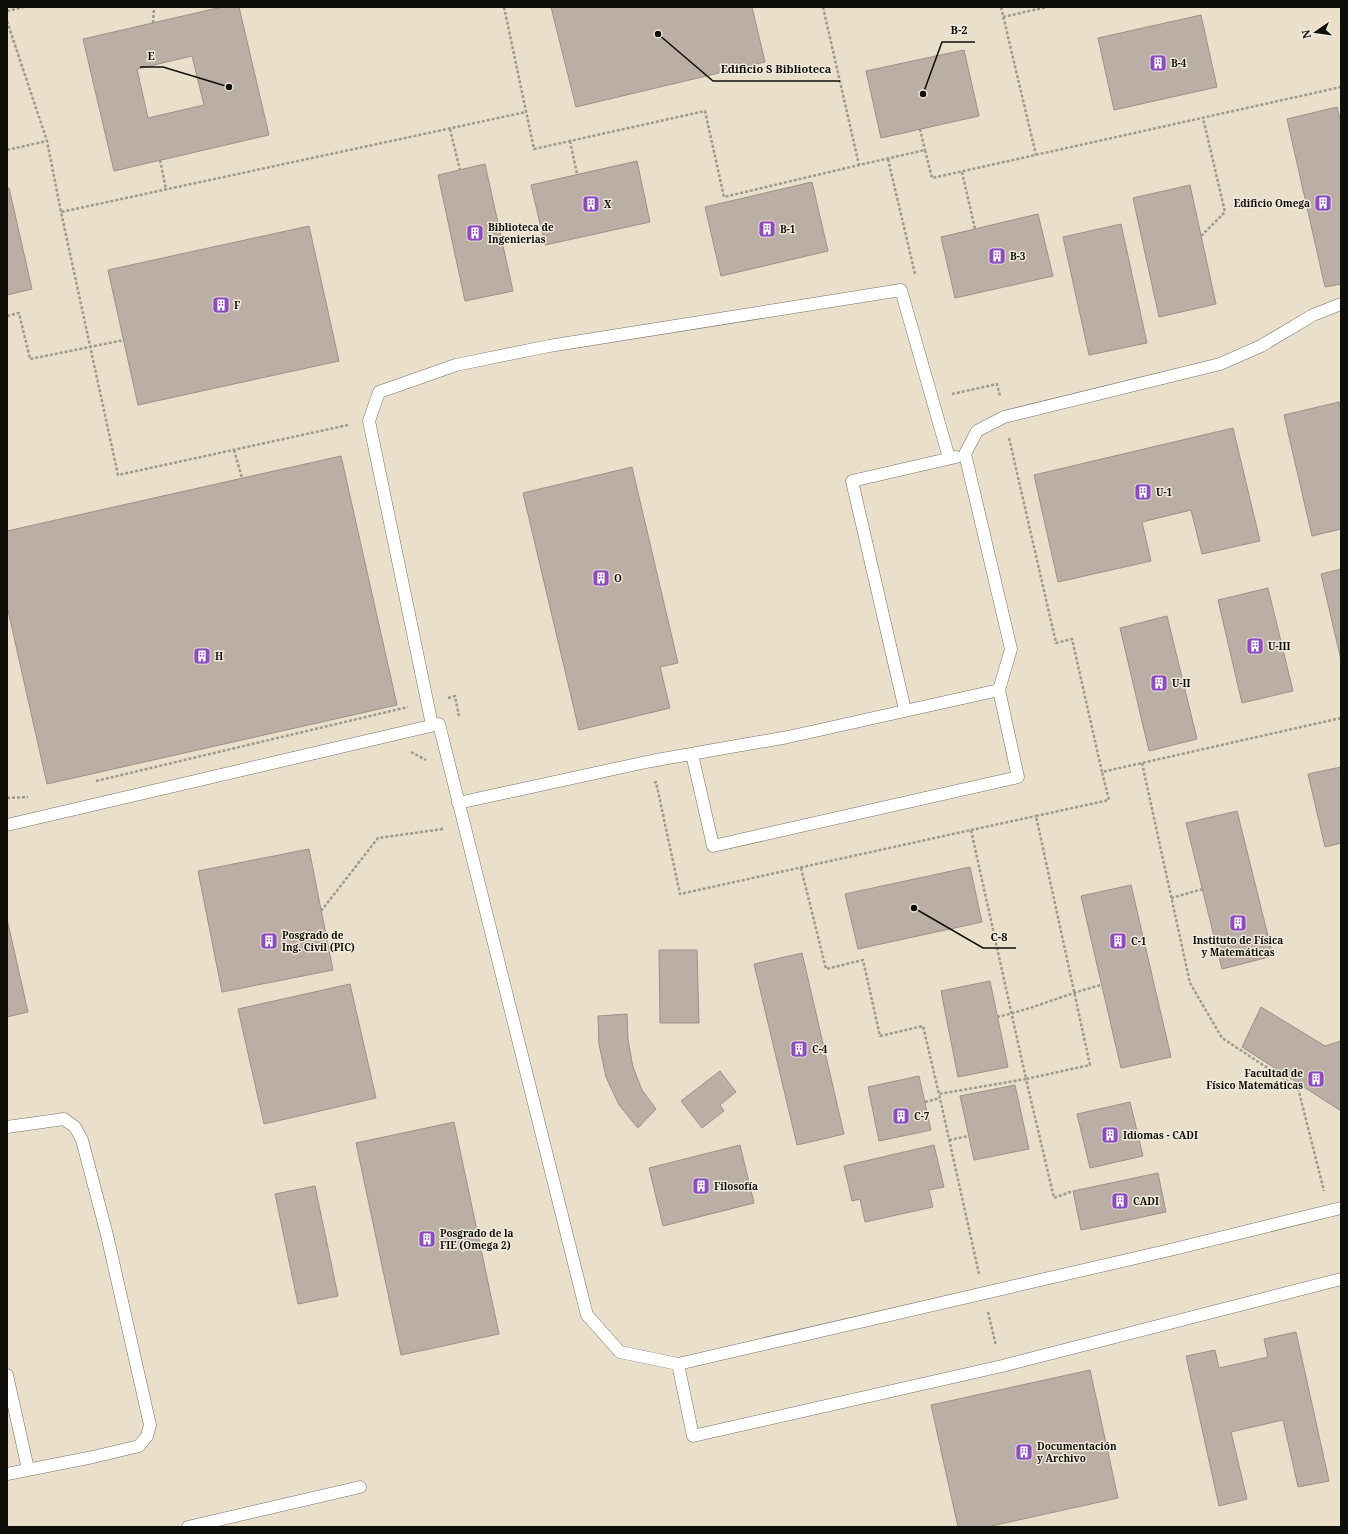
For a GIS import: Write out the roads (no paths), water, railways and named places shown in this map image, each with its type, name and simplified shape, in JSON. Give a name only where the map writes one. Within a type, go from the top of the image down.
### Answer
[{"type":"lane","points":[[432,725],[369,421],[379,392],[456,365],[549,346],[901,290],[949,458]]},
{"type":"lane","points":[[692,754],[713,846],[1018,777],[998,690],[1011,649],[965,454],[977,431],[1004,417],[1220,364],[1261,346],[1313,315],[1341,304]]},
{"type":"lane","points":[[906,710],[852,481],[965,454]]},
{"type":"lane","points":[[458,803],[651,761],[788,737],[998,690]]},
{"type":"lane","points":[[7,825],[439,724],[587,1315],[620,1352],[678,1364],[1170,1250],[1335,1210]]},
{"type":"lane","points":[[7,1127],[64,1119],[75,1126],[82,1140],[107,1236],[150,1425],[147,1436],[140,1446],[7,1474]]},
{"type":"lane","points":[[678,1364],[693,1436],[1002,1366],[1341,1280]]},
{"type":"lane","points":[[7,1374],[28,1469]]},
{"type":"lane","points":[[188,1527],[360,1487]]},
{"type":"place","name":"Edificio S Biblioteca","points":[[658,34]]},
{"type":"place","name":"B-4","points":[[1158,63]]},
{"type":"place","name":"E","points":[[229,87]]},
{"type":"place","name":"B-2","points":[[923,94]]},
{"type":"place","name":"Edificio Omega","points":[[1323,203]]},
{"type":"place","name":"X","points":[[591,204]]},
{"type":"place","name":"B-1","points":[[767,229]]},
{"type":"place","name":"Biblioteca de Ingenierias","points":[[475,233]]},
{"type":"place","name":"B-3","points":[[997,256]]},
{"type":"place","name":"F","points":[[221,305]]},
{"type":"place","name":"U-1","points":[[1143,492]]},
{"type":"place","name":"O","points":[[601,578]]},
{"type":"place","name":"U-III","points":[[1255,646]]},
{"type":"place","name":"H","points":[[202,656]]},
{"type":"place","name":"U-II","points":[[1159,683]]},
{"type":"place","name":"C-8","points":[[914,908]]},
{"type":"place","name":"Instituto de Física y Matemáticas","points":[[1238,923]]},
{"type":"place","name":"Posgrado de Ing. Civil (PIC)","points":[[269,941]]},
{"type":"place","name":"C-1","points":[[1118,941]]},
{"type":"place","name":"C-4","points":[[799,1049]]},
{"type":"place","name":"Facultad de Físico Matemáticas","points":[[1316,1079]]},
{"type":"place","name":"C-7","points":[[901,1116]]},
{"type":"place","name":"Idiomas - CADI","points":[[1110,1135]]},
{"type":"place","name":"Filosofía","points":[[701,1186]]},
{"type":"place","name":"CADI","points":[[1120,1201]]},
{"type":"place","name":"Posgrado de la FIE (Omega 2)","points":[[427,1239]]},
{"type":"place","name":"Documentación y Archivo","points":[[1024,1452]]}]
